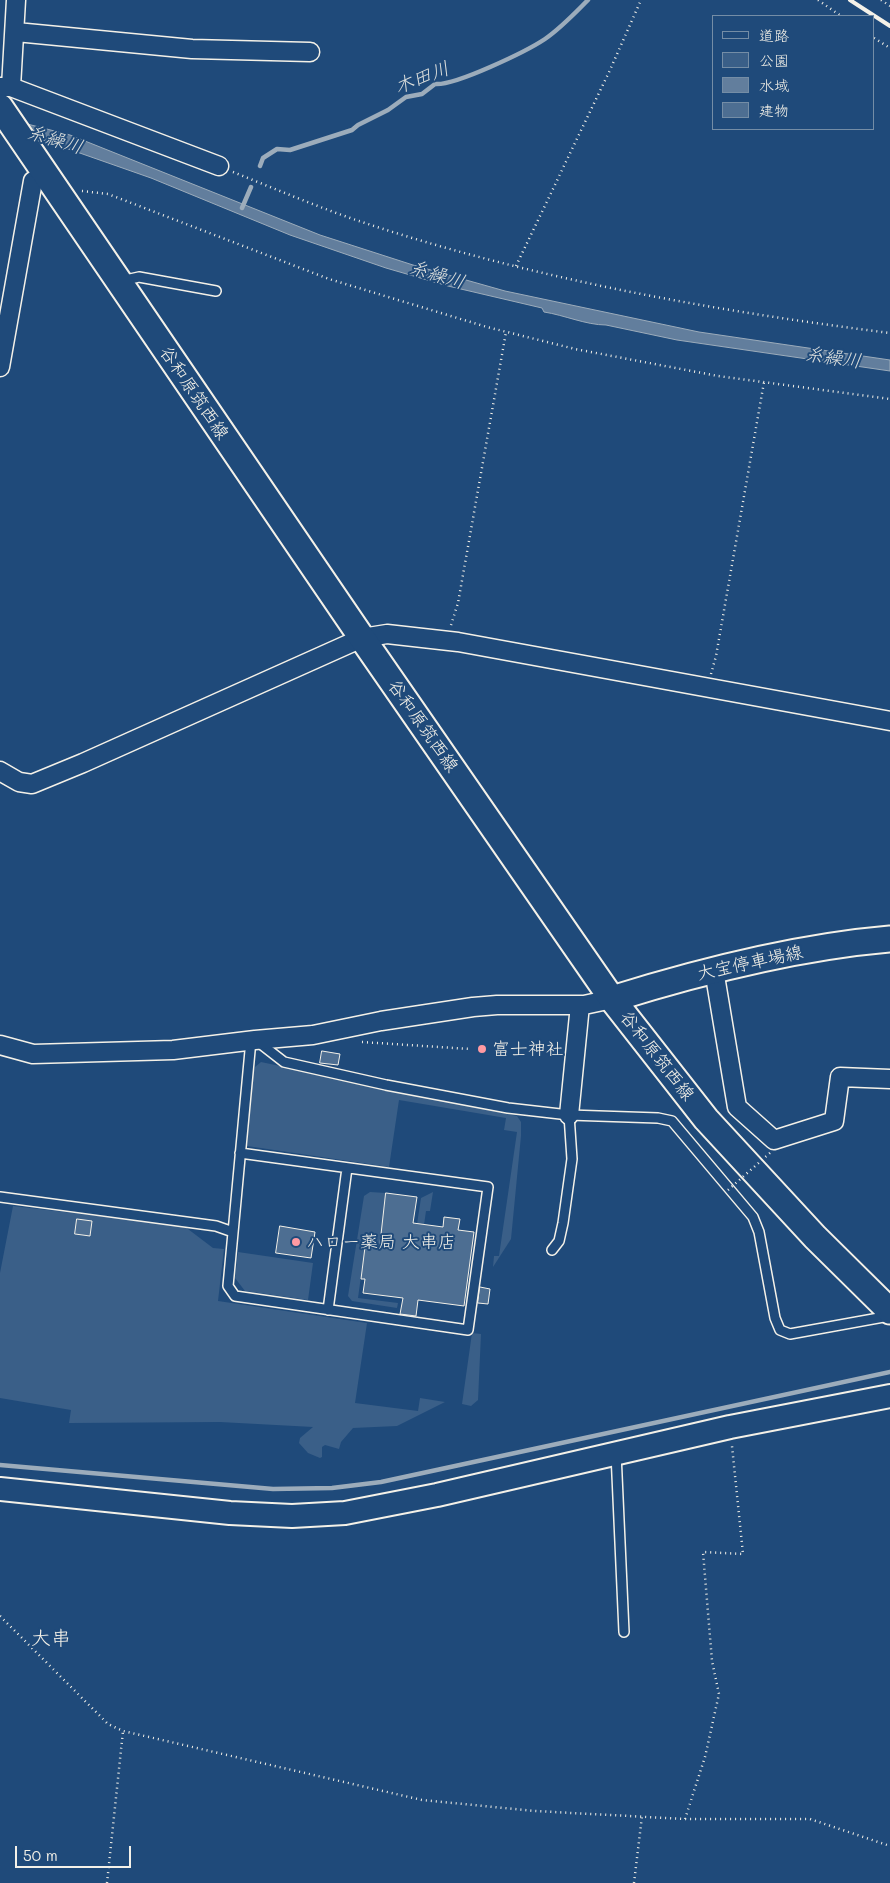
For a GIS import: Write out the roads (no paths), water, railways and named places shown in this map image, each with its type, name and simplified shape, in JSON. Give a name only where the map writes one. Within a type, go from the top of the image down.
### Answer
[{"type":"main road","name":"谷和原筑西線","points":[[4,94],[45,176],[612,998],[706,1119],[815,1238],[890,1311]]},
{"type":"main road","name":"大宝停車場線","points":[[612,998],[714,970],[844,944],[890,939]]},
{"type":"street","points":[[16,0],[16,32],[4,94],[219,166]]},
{"type":"street","points":[[16,32],[192,49],[310,52]]},
{"type":"street","points":[[0,368],[34,181],[45,176]]},
{"type":"street","points":[[0,771],[19,782],[32,784],[362,638],[387,634],[448,641],[890,721]]},
{"type":"street","points":[[714,970],[737,1107],[774,1140],[834,1121],[840,1077],[890,1079]]},
{"type":"street","points":[[0,1045],[33,1054],[173,1050],[253,1040],[313,1036],[381,1021],[481,1006],[580,1005],[612,998]]},
{"type":"street","points":[[569,1114],[580,1005]]},
{"type":"street","points":[[0,1488],[230,1514],[292,1516],[345,1513],[437,1495],[730,1427],[890,1396]]},
{"type":"lane","points":[[118,282],[129,277],[139,277],[216,291]]},
{"type":"lane","points":[[240,1153],[488,1187],[468,1330],[235,1296],[228,1286],[240,1153],[253,1040],[284,1062],[395,1087],[508,1108],[569,1114],[658,1118],[672,1121],[728,1190],[753,1217],[759,1232],[775,1318],[780,1330],[790,1334],[890,1316]]},
{"type":"lane","points":[[552,1250],[559,1242],[564,1223],[571,1168],[569,1114]]},
{"type":"lane","points":[[328,1310],[347,1168]]},
{"type":"lane","points":[[0,1197],[216,1226],[233,1232]]},
{"type":"lane","points":[[616,1453],[624,1632]]},
{"type":"water","name":"糸繰川","points":[[0,117],[70,135],[320,235],[413,265],[505,291],[699,332],[890,360],[890,371],[677,340],[598,325],[544,312],[542,308],[448,286],[386,268],[290,235],[151,178],[37,138],[0,132]]},
{"type":"waterway","name":"木田川","points":[[260,166],[263,158],[277,149],[290,150],[352,130],[388,110],[406,97],[422,94],[435,84],[458,80],[474,74],[523,51],[551,35],[588,0]]},
{"type":"waterway","name":"木田川","points":[[242,208],[251,187]]},
{"type":"waterway","points":[[0,1465],[273,1489],[332,1488],[381,1482],[890,1372]]},
{"type":"railway","points":[[850,0],[873,15]]},
{"type":"railway","points":[[875,16],[890,26]]},
{"type":"place","name":"富士神社","points":[[482,1049]]},
{"type":"place","name":"ハロー薬局 大串店","points":[[296,1242]]},
{"type":"district","name":"大串","points":[[51,1639]]}]
